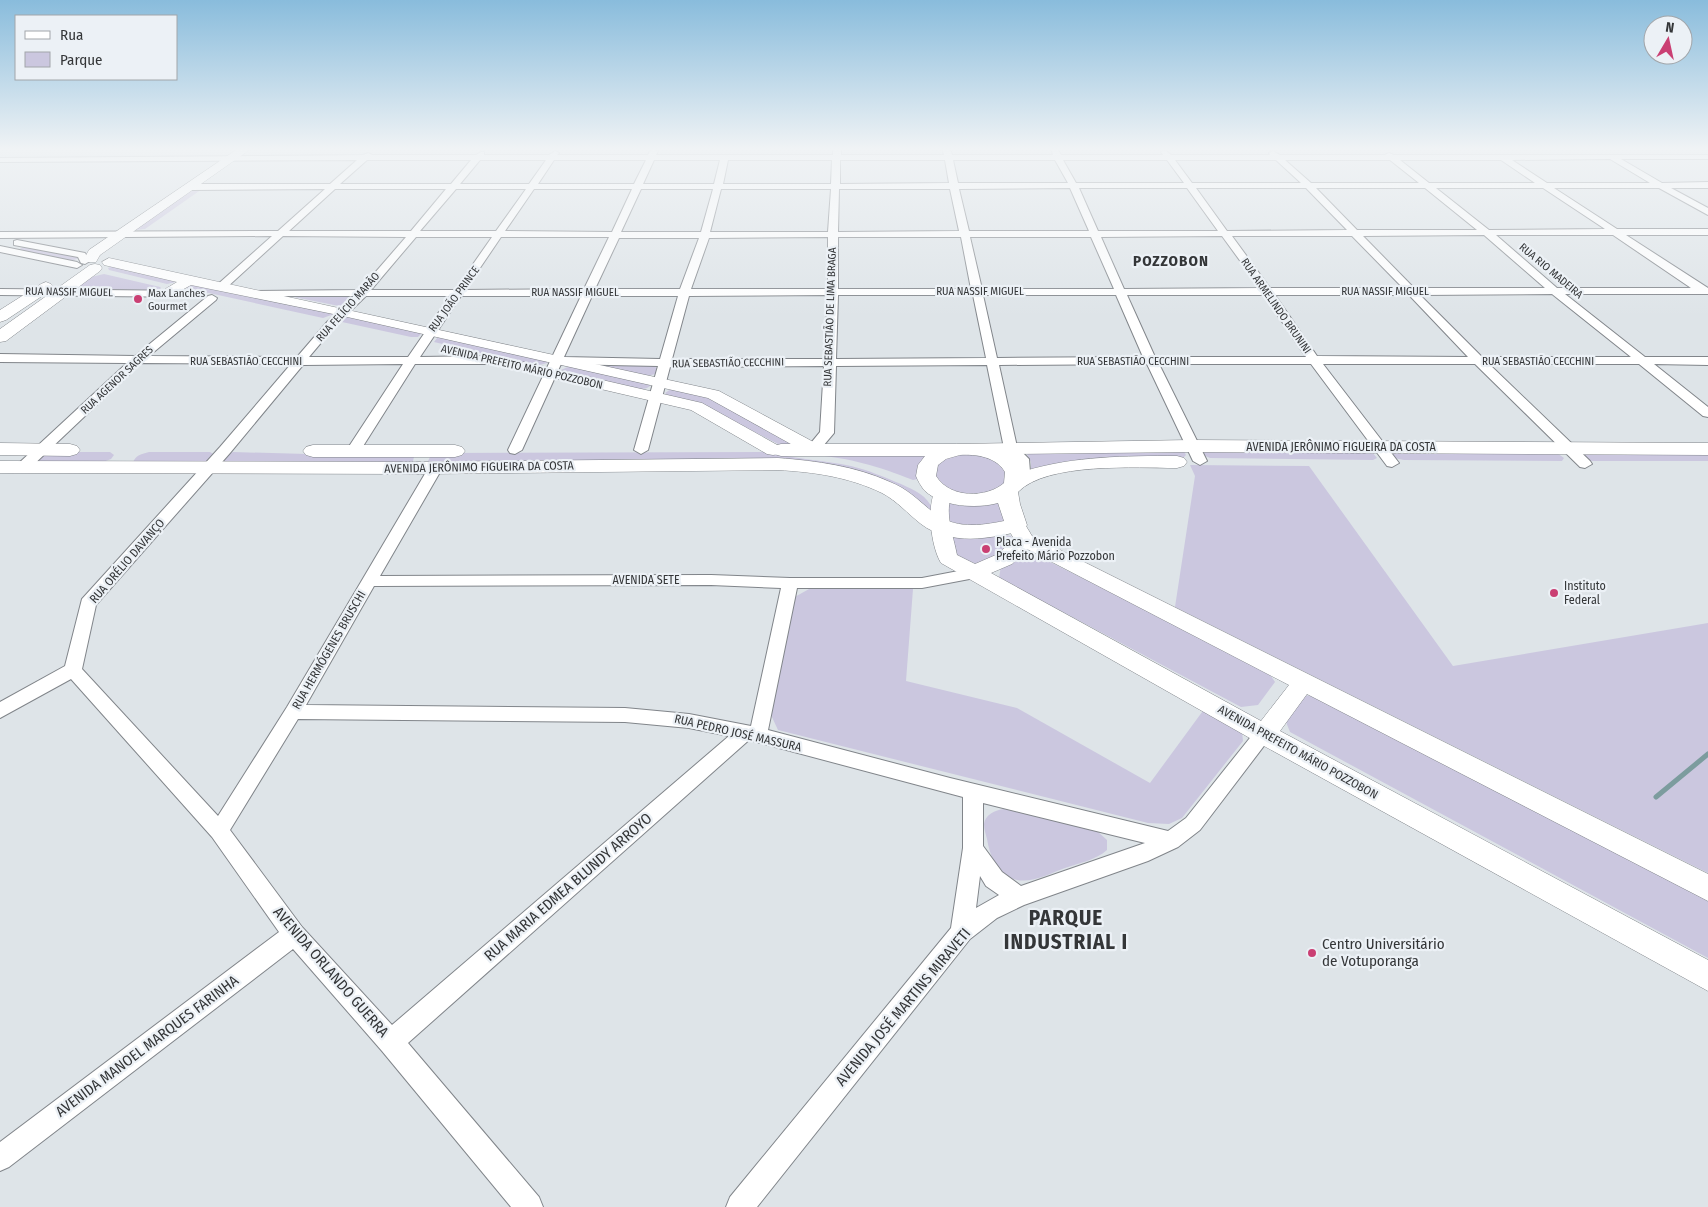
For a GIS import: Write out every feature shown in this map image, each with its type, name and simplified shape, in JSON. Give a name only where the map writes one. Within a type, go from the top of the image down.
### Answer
[{"type":"main road","points":[[0,337],[63,292],[92,264],[94,253],[166,204]]},
{"type":"main road","points":[[0,317],[38,292],[92,264],[144,233],[184,204]]},
{"type":"main road","name":"AVENIDA JERÔNIMO FIGUEIRA DA COSTA","points":[[1013,484],[1041,471],[1062,466],[1196,453],[1380,447],[1708,449]]},
{"type":"main road","name":"AVENIDA JERÔNIMO FIGUEIRA DA COSTA","points":[[0,449],[353,451],[426,462],[515,450],[1011,448],[1196,453],[1392,463],[1708,464]]},
{"type":"main road","points":[[942,526],[954,530],[1021,532],[1009,504],[1013,484],[1013,468],[1004,459],[990,452],[965,449],[942,454],[928,465],[926,475],[928,480],[939,491],[959,499],[977,501],[994,498],[1013,484]]},
{"type":"main road","name":"AVENIDA PREFEITO MÁRIO POZZOBON","points":[[774,450],[802,456],[850,462],[918,487],[939,491]]},
{"type":"main road","name":"AVENIDA JERÔNIMO FIGUEIRA DA COSTA","points":[[0,466],[210,466],[426,462],[768,464],[810,466],[837,470],[873,481],[901,496],[932,522],[942,526]]},
{"type":"street","name":"RUA AGENOR SAGRES","points":[[24,466],[211,293],[315,204]]},
{"type":"street","name":"RUA FELÍCIO MARÃO","points":[[210,466],[332,323],[362,292],[437,204]]},
{"type":"street","name":"RUA JOÃO PRINCE","points":[[353,451],[410,361],[520,204]]},
{"type":"street","points":[[515,450],[630,204]]},
{"type":"street","points":[[641,450],[685,291],[712,204]]},
{"type":"street","name":"RUA SEBASTIÃO DE LIMA BRAGA","points":[[813,449],[827,433],[833,292],[834,204]]},
{"type":"street","points":[[957,204],[1011,448],[1022,459],[1023,472],[1013,484]]},
{"type":"street","points":[[1081,204],[1151,361],[1196,453]]},
{"type":"street","name":"RUA ARMELINDO BRUNINI","points":[[1203,204],[1267,291],[1314,360],[1392,463]]},
{"type":"street","points":[[1327,204],[1480,362],[1567,449],[1585,464]]},
{"type":"street","name":"RUA RIO MADEIRA","points":[[1451,204],[1641,361],[1708,413]]},
{"type":"street","points":[[1571,204],[1706,292]]},
{"type":"street","points":[[1694,204],[1708,212]]},
{"type":"street","points":[[0,237],[144,233],[704,235],[1708,232]]},
{"type":"street","points":[[2,251],[32,235]]},
{"type":"street","points":[[0,237],[19,243],[82,255],[92,264]]},
{"type":"street","points":[[2,251],[92,264]]},
{"type":"street","name":"AVENIDA PREFEITO MÁRIO POZZOBON","points":[[92,264],[189,281],[211,293],[332,323],[426,338],[658,389],[713,394],[813,449]]},
{"type":"street","name":"AVENIDA PREFEITO MÁRIO POZZOBON","points":[[92,264],[170,291],[252,293],[343,312],[492,360],[555,367]]},
{"type":"street","points":[[170,291],[189,281]]},
{"type":"street","name":"RUA NASSIF MIGUEL","points":[[252,293],[1554,290],[1706,292]]},
{"type":"street","name":"RUA NASSIF MIGUEL","points":[[0,292],[170,291]]},
{"type":"street","name":"RUA SEBASTIÃO CECCHINI","points":[[0,358],[301,361],[492,360]]},
{"type":"street","name":"RUA SEBASTIÃO CECCHINI","points":[[555,367],[666,363],[829,362],[1708,361]]},
{"type":"street","name":"AVENIDA PREFEITO MÁRIO POZZOBON","points":[[658,389],[696,406],[774,450]]},
{"type":"street","points":[[1685,395],[1708,394]]},
{"type":"street","name":"RUA HERMÓGENES BRUSCHI","points":[[219,831],[293,712],[370,581],[426,462]]},
{"type":"street","name":"RUA ORÉLIO DAVANÇO","points":[[73,670],[88,603],[210,466]]},
{"type":"street","points":[[939,491],[939,512],[948,558]]},
{"type":"street","points":[[974,574],[1005,559],[1021,532],[1304,683],[1708,888]]},
{"type":"street","name":"AVENIDA PREFEITO MÁRIO POZZOBON","points":[[948,558],[1264,734],[1708,976]]},
{"type":"street","name":"AVENIDA SETE","points":[[922,583],[942,574],[948,558]]},
{"type":"street","name":"AVENIDA SETE","points":[[370,581],[711,580],[790,583],[922,583],[974,574]]},
{"type":"street","points":[[751,734],[790,583]]},
{"type":"street","points":[[0,711],[73,670]]},
{"type":"street","name":"AVENIDA ORLANDO GUERRA","points":[[73,670],[219,831],[294,934],[390,1042],[529,1207]]},
{"type":"street","points":[[1264,734],[1304,683]]},
{"type":"street","name":"RUA PEDRO JOSÉ MASSURA","points":[[293,712],[659,716],[687,720],[751,734],[1171,841]]},
{"type":"street","name":"RUA MARIA EDMEA BLUNDY ARROYO","points":[[390,1042],[751,734]]},
{"type":"street","name":"AVENIDA JOSÉ MARTINS MIRAVETI","points":[[740,1207],[962,932],[989,911],[1018,897],[1141,855],[1171,841],[1193,824],[1264,734]]},
{"type":"street","points":[[962,932],[973,848],[973,792]]},
{"type":"street","points":[[973,848],[994,879],[1018,897]]},
{"type":"street","name":"AVENIDA MANOEL MARQUES FARINHA","points":[[0,1158],[294,934]]},
{"type":"green space","points":[[171,204],[180,204],[145,229],[135,230]]},
{"type":"green space","points":[[23,247],[79,258],[71,261],[18,250]]},
{"type":"green space","points":[[113,266],[176,282],[167,284],[109,270],[108,268]]},
{"type":"green space","points":[[104,274],[161,288],[156,292],[77,289],[76,287],[91,277]]},
{"type":"green space","points":[[192,284],[334,314],[323,318],[186,288]]},
{"type":"green space","points":[[294,294],[350,294],[353,296],[345,304],[339,306],[289,296]]},
{"type":"green space","points":[[347,317],[422,333],[418,337],[411,337],[342,322]]},
{"type":"green space","points":[[438,337],[547,361],[547,363],[536,366],[434,342]]},
{"type":"green space","points":[[593,364],[653,365],[658,369],[656,374],[646,376]]},
{"type":"green space","points":[[570,366],[649,383],[650,386],[639,390],[561,370]]},
{"type":"green space","points":[[671,389],[703,395],[796,445],[780,445],[698,403],[665,393]]},
{"type":"green space","points":[[1184,451],[1186,455],[1183,458],[1034,471],[1031,469],[1031,462],[1027,455],[1029,453]]},
{"type":"green space","points":[[1201,451],[1372,452],[1377,458],[1373,460],[1210,458],[1203,455]]},
{"type":"green space","points":[[1581,451],[1708,451],[1708,461],[1592,461],[1583,458]]},
{"type":"green space","points":[[48,452],[110,452],[114,455],[111,459],[103,462],[35,464],[40,455]]},
{"type":"green space","points":[[149,452],[210,452],[215,455],[211,460],[202,463],[133,463],[141,454]]},
{"type":"green space","points":[[233,452],[414,457],[413,461],[403,465],[225,463],[220,461],[224,456]]},
{"type":"green space","points":[[771,452],[851,466],[876,474],[912,489],[921,495],[929,502],[934,513],[837,467],[427,463],[430,457],[440,453]]},
{"type":"green space","points":[[931,452],[918,479],[913,480],[864,463],[813,455]]},
{"type":"green space","points":[[1391,452],[1557,453],[1564,458],[1562,461],[1404,460],[1394,458]]},
{"type":"green space","points":[[953,454],[986,455],[1004,467],[1007,481],[992,493],[960,495],[936,482],[933,468],[936,464]]},
{"type":"green space","points":[[1190,465],[1309,466],[1453,666],[1708,623],[1708,873],[1175,607],[1195,476]]},
{"type":"green space","points":[[1001,500],[1006,520],[1004,525],[980,529],[950,522],[945,512],[946,502]]},
{"type":"green space","points":[[950,535],[1003,535],[1011,536],[1012,540],[1008,550],[977,564],[961,557],[955,552]]},
{"type":"green space","points":[[1030,552],[1267,670],[1275,682],[1258,705],[1241,707],[999,578],[1001,566],[1019,554]]},
{"type":"green space","points":[[809,589],[913,589],[906,681],[1017,708],[1150,783],[1205,708],[1242,732],[1243,741],[1182,818],[1169,824],[1148,823],[778,730],[771,715],[793,598]]},
{"type":"green space","points":[[1320,695],[1708,894],[1708,958],[1290,732],[1284,717],[1301,696]]},
{"type":"green space","points":[[1004,809],[1097,831],[1107,840],[1107,850],[1093,859],[1036,879],[1023,881],[1010,878],[1000,870],[993,858],[984,826],[988,816]]},
{"type":"waterway","points":[[1656,797],[1708,754]]},
{"type":"place","name":"Max Lanches Gourmet","points":[[138,299]]},
{"type":"place","name":"Placa - Avenida Prefeito Mário Pozzobon","points":[[986,549]]},
{"type":"place","name":"Instituto Federal","points":[[1554,593]]},
{"type":"place","name":"Centro Universitário de Votuporanga","points":[[1312,953]]},
{"type":"district","name":"POZZOBON","points":[[1171,261]]},
{"type":"district","name":"PARQUE INDUSTRIAL I","points":[[1066,930]]}]
